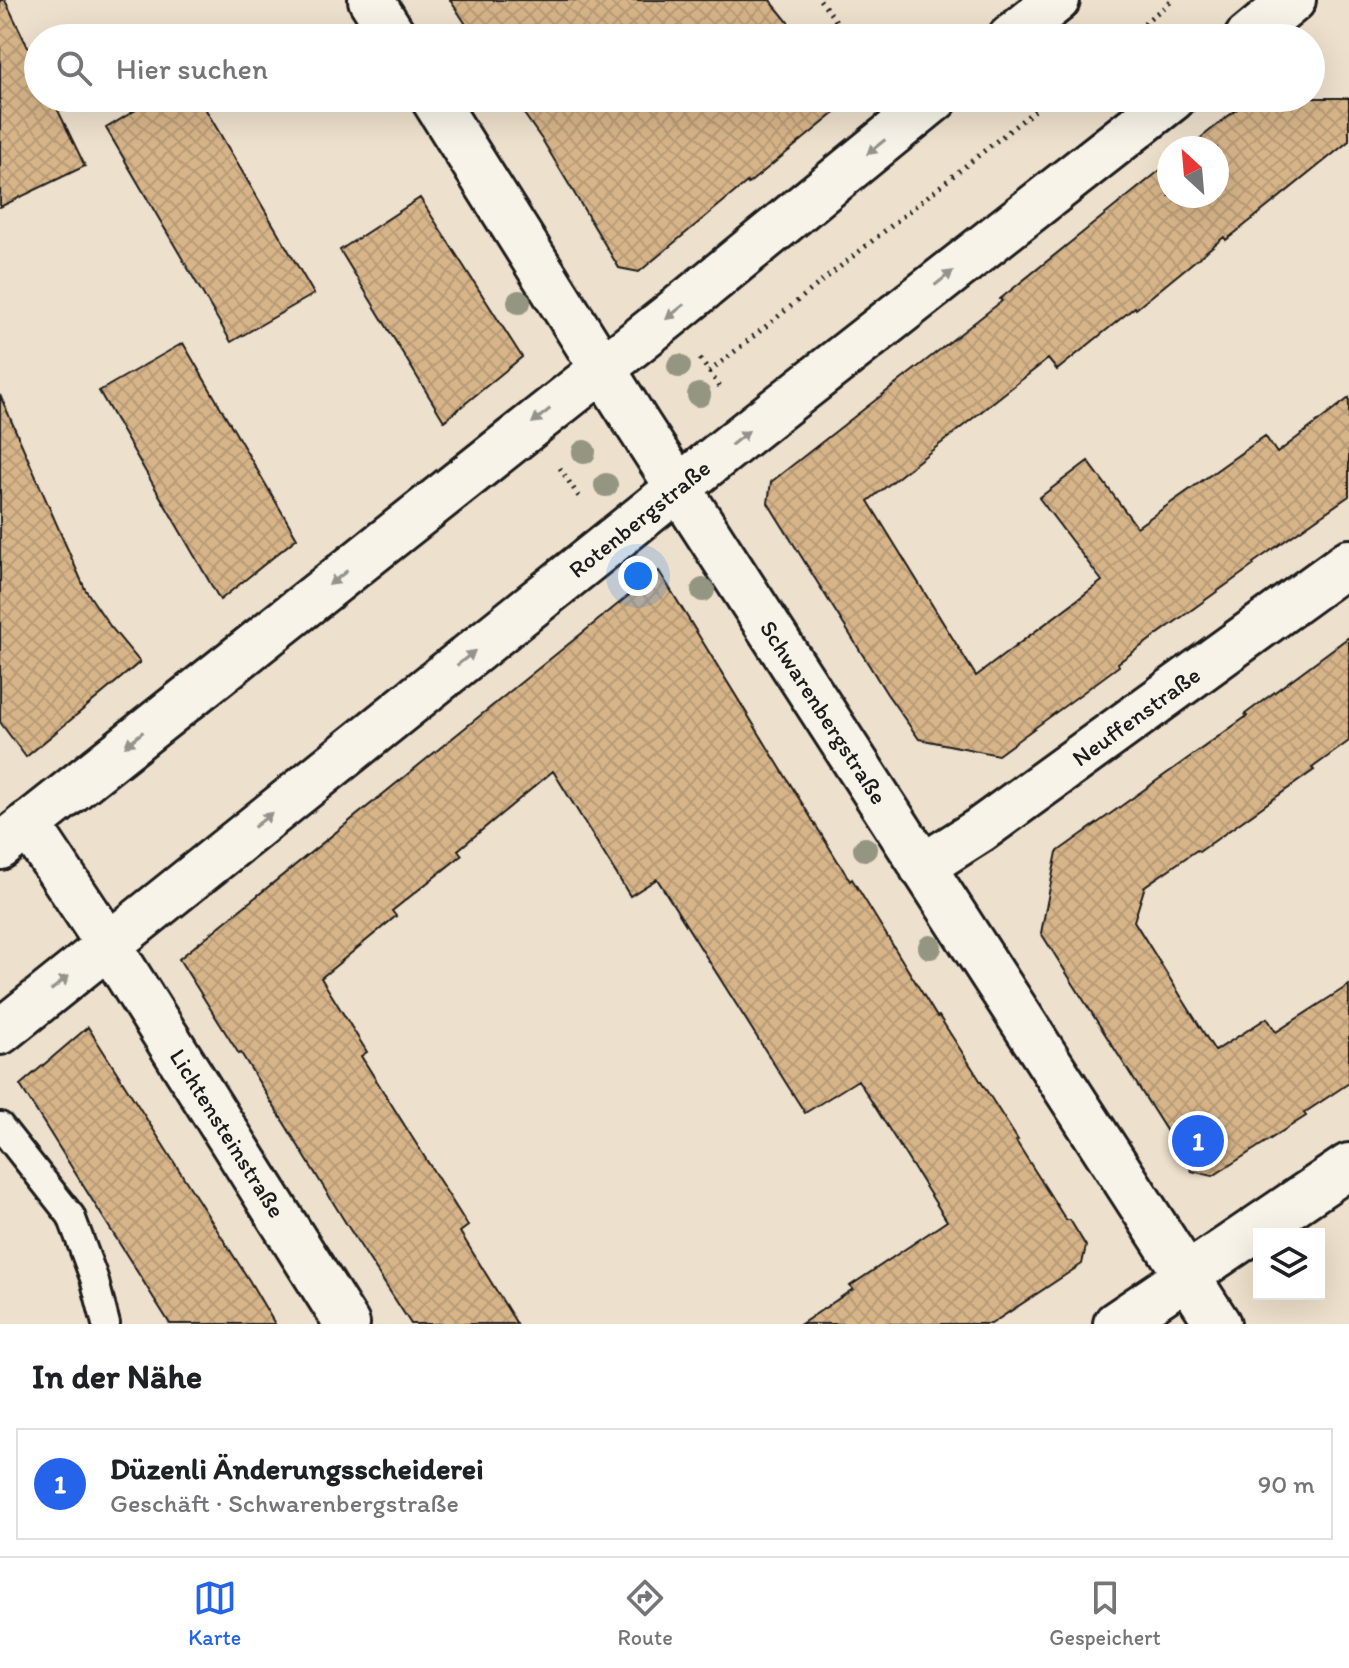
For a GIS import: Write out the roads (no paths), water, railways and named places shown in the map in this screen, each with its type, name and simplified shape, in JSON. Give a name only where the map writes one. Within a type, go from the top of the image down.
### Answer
[{"type":"street","points":[[371,0],[386,24]]},
{"type":"street","points":[[1027,24],[1057,0]]},
{"type":"street","points":[[1264,24],[1293,0]]},
{"type":"street","name":"Schwarenbergstraße","points":[[442,112],[922,867],[1218,1324]]},
{"type":"street","points":[[108,944],[14,835],[668,317],[919,112]]},
{"type":"street","name":"Rotenbergstraße","points":[[0,1032],[748,432],[1155,112]]},
{"type":"street","name":"Neuffenstraße","points":[[922,867],[980,830],[1349,562]]},
{"type":"street","name":"Lichtensteinstraße","points":[[108,944],[347,1324]]},
{"type":"street","points":[[1116,1324],[1349,1166]]},
{"type":"lane","points":[[0,1126],[71,1216],[94,1278],[106,1324]]},
{"type":"place","name":"Düzenli Änderungsscheiderei","points":[[1198,1141]]}]
